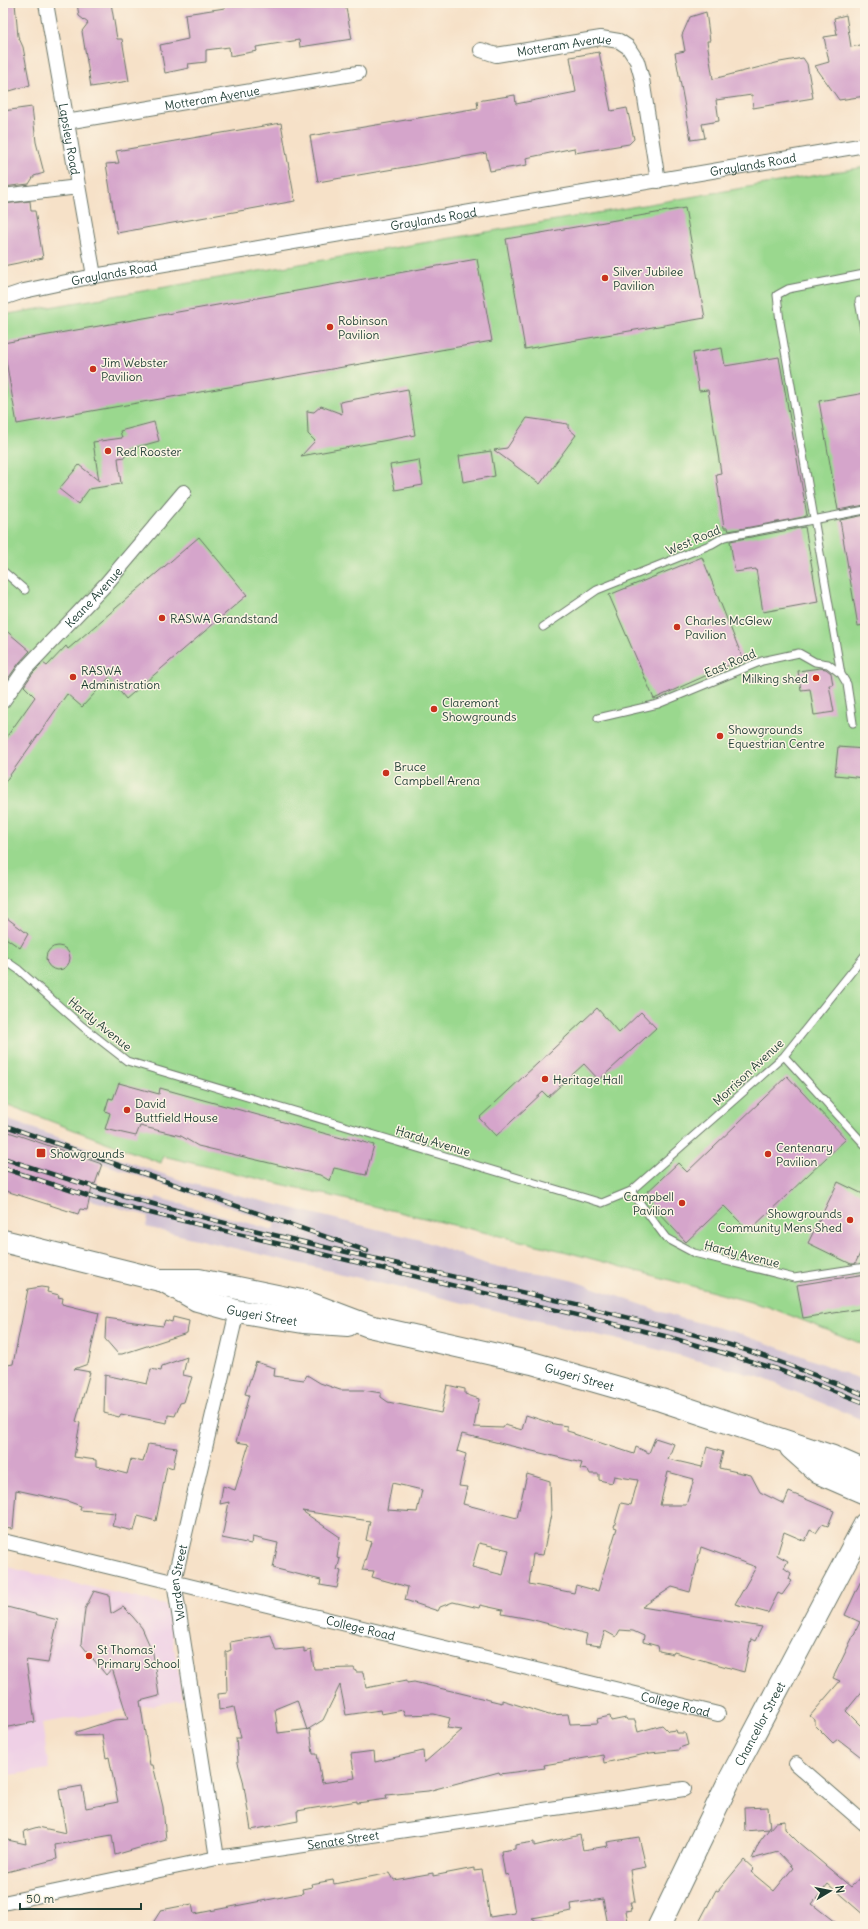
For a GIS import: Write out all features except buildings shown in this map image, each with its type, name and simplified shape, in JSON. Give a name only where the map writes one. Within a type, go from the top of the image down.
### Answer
[{"type":"main road","name":"Gugeri Street","points":[[3,1241],[160,1280],[199,1280],[306,1302],[369,1326],[532,1363],[661,1400],[786,1443],[833,1457],[865,1471]]},
{"type":"main road","name":"Gugeri Street","points":[[160,1280],[197,1300],[237,1311],[303,1322],[369,1326]]},
{"type":"main road","name":"Gugeri Street","points":[[786,1443],[819,1473],[865,1493]]},
{"type":"main road","name":"Chancellor Street","points":[[659,1926],[728,1781],[865,1524]]},
{"type":"street","name":"Lapsley Road","points":[[46,3],[94,276]]},
{"type":"street","name":"Motteram Avenue","points":[[481,50],[496,55],[601,38],[619,41],[628,47],[637,61],[642,79],[658,181]]},
{"type":"street","name":"Motteram Avenue","points":[[66,122],[358,73]]},
{"type":"street","name":"Graylands Road","points":[[3,298],[24,291],[94,276],[865,145]]},
{"type":"street","points":[[3,196],[78,187]]},
{"type":"street","name":"Keane Avenue","points":[[3,701],[26,668],[106,584],[184,492]]},
{"type":"street","name":"Warden Street","points":[[217,1858],[174,1581],[237,1311]]},
{"type":"street","name":"College Road","points":[[3,1541],[174,1581],[718,1714]]},
{"type":"street","points":[[796,1764],[865,1824]]},
{"type":"street","name":"Senate Street","points":[[3,1903],[217,1858],[684,1789]]},
{"type":"lane","points":[[853,723],[847,684],[841,674],[780,322],[778,295],[788,289],[864,274]]},
{"type":"lane","points":[[859,301],[865,335]]},
{"type":"lane","name":"West Road","points":[[543,627],[597,590],[724,538],[865,510]]},
{"type":"lane","points":[[3,571],[25,590]]},
{"type":"lane","name":"East Road","points":[[598,718],[658,704],[762,660],[799,653],[815,662],[828,664],[841,674]]},
{"type":"lane","name":"Morrison Avenue","points":[[631,1191],[784,1056],[865,955]]},
{"type":"lane","name":"Hardy Avenue","points":[[3,959],[19,970],[82,1026],[127,1061],[602,1203],[631,1191],[666,1238],[694,1253],[794,1278],[865,1267]]},
{"type":"lane","points":[[784,1056],[865,1145]]},
{"type":"shaded area","points":[[3,1118],[189,1183],[421,1240],[492,1266],[545,1274],[574,1281],[677,1317],[735,1332],[797,1354],[865,1381],[865,1421],[762,1378],[652,1348],[146,1227],[148,1216],[52,1189],[3,1154],[97,1185],[155,1201],[156,1197],[273,1230],[275,1223],[3,1129]]},
{"type":"shaded area","name":"St Thomas' Primary School","points":[[3,1566],[165,1605],[168,1612],[183,1700],[42,1723],[49,1769],[3,1776]]},
{"type":"green space","name":"Claremont Showgrounds","points":[[865,167],[865,1345],[769,1307],[567,1252],[163,1156],[161,1163],[3,1103],[3,315]]},
{"type":"railway","points":[[3,1125],[367,1251]]},
{"type":"railway","points":[[3,1158],[133,1198],[265,1233],[530,1294],[680,1331],[764,1356],[865,1395]]},
{"type":"railway","points":[[3,1168],[85,1195],[146,1212],[669,1337],[777,1369],[865,1403]]},
{"type":"place","name":"Silver Jubilee Pavilion","points":[[605,278]]},
{"type":"place","name":"Robinson Pavilion","points":[[330,327]]},
{"type":"place","name":"Jim Webster Pavilion","points":[[93,369]]},
{"type":"place","name":"Red Rooster","points":[[108,451]]},
{"type":"place","name":"RASWA Grandstand","points":[[162,618]]},
{"type":"place","name":"Charles McGlew Pavilion","points":[[677,627]]},
{"type":"place","name":"RASWA Administration","points":[[73,677]]},
{"type":"place","name":"Milking shed","points":[[816,678]]},
{"type":"place","name":"Claremont Showgrounds","points":[[434,709]]},
{"type":"place","name":"Showgrounds Equestrian Centre","points":[[720,736]]},
{"type":"place","name":"Bruce Campbell Arena","points":[[386,773]]},
{"type":"place","name":"Heritage Hall","points":[[545,1079]]},
{"type":"place","name":"David Buttfield House","points":[[127,1110]]},
{"type":"place","name":"Showgrounds","points":[[41,1153]]},
{"type":"place","name":"Centenary Pavilion","points":[[768,1154]]},
{"type":"place","name":"Campbell Pavilion","points":[[682,1203]]},
{"type":"place","name":"Showgrounds Community Mens Shed","points":[[850,1220]]},
{"type":"place","name":"St Thomas' Primary School","points":[[89,1656]]}]
